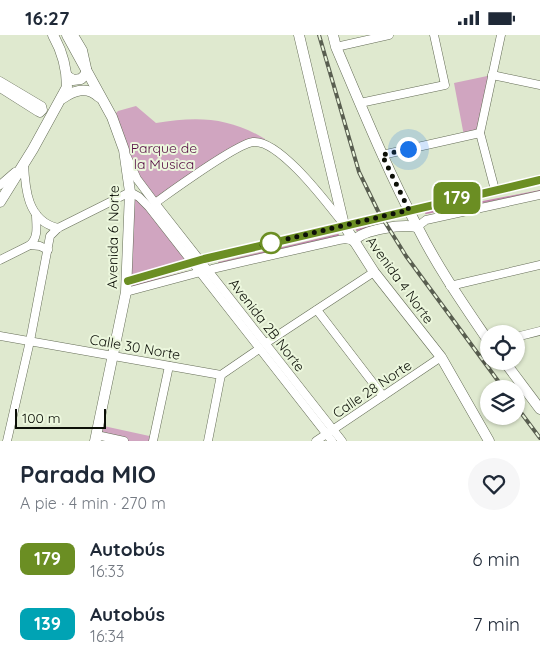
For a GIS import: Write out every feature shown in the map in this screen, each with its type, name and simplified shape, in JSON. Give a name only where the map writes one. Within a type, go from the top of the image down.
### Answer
[{"type":"main road","points":[[0,202],[67,87],[67,76],[62,53],[53,35]]},
{"type":"main road","name":"Avenida 6 Norte","points":[[67,35],[112,117],[124,150],[130,192],[128,281],[98,437]]},
{"type":"main road","name":"Avenida 4 Norte","points":[[299,35],[344,225],[374,272],[441,357],[488,441]]},
{"type":"main road","points":[[333,35],[336,47],[382,155],[417,227],[450,286],[480,329]]},
{"type":"main road","points":[[67,76],[73,80],[80,79],[84,77],[86,70]]},
{"type":"main road","points":[[61,100],[75,91],[86,90],[96,95],[104,104]]},
{"type":"main road","points":[[354,241],[360,235],[388,228],[417,227]]},
{"type":"main road","points":[[511,370],[540,409]]},
{"type":"street","name":"Avenida 6 Norte","points":[[74,35],[83,50],[86,70]]},
{"type":"street","points":[[336,47],[389,35]]},
{"type":"street","points":[[360,103],[445,85],[434,35]]},
{"type":"street","points":[[495,190],[480,133],[501,35]]},
{"type":"street","points":[[492,75],[540,85]]},
{"type":"street","points":[[0,87],[42,106],[44,110],[40,113],[38,112],[0,87]]},
{"type":"street","points":[[382,155],[480,133]]},
{"type":"street","points":[[155,203],[236,149],[253,142],[262,143],[270,146],[291,163],[344,225]]},
{"type":"street","name":"Avenida 2B Norte","points":[[124,150],[137,179],[195,261]]},
{"type":"street","points":[[0,185],[24,163]]},
{"type":"street","points":[[24,163],[26,193],[30,204],[36,214],[47,224],[58,228]]},
{"type":"street","points":[[128,281],[195,261],[540,180]]},
{"type":"street","points":[[7,441],[30,341],[50,237],[58,228],[130,192]]},
{"type":"street","name":"Avenida 2B Norte","points":[[130,192],[139,197],[149,207],[266,343],[330,432],[332,441]]},
{"type":"street","points":[[417,227],[426,220],[540,195]]},
{"type":"street","points":[[0,260],[30,245],[36,236],[36,214]]},
{"type":"street","points":[[126,292],[204,271],[346,239],[354,241]]},
{"type":"street","points":[[30,245],[40,246],[48,250]]},
{"type":"street","points":[[450,286],[540,265]]},
{"type":"street","name":"Avenida 2B Norte","points":[[204,271],[259,349],[330,432],[342,441]]},
{"type":"street","points":[[266,343],[374,272]]},
{"type":"street","points":[[317,310],[383,396]]},
{"type":"street","points":[[525,335],[540,331]]},
{"type":"street","name":"Calle 30 Norte","points":[[0,336],[221,375]]},
{"type":"street","points":[[208,441],[221,375],[259,349]]},
{"type":"street","name":"Calle 28 Norte","points":[[316,441],[441,357]]},
{"type":"street","points":[[153,441],[169,366]]},
{"type":"street","points":[[98,437],[124,441]]},
{"type":"green space","points":[[492,75],[480,133],[464,136],[454,83]]},
{"type":"green space","name":"Parque de la Musica","points":[[136,106],[156,123],[185,119],[226,122],[252,132],[265,139],[265,141],[253,142],[155,203],[137,179],[112,117],[118,111]]},
{"type":"green space","points":[[134,194],[192,262],[128,281]]},
{"type":"green space","points":[[99,425],[154,437],[153,441],[124,441],[101,436]]},
{"type":"waterway","points":[[426,213],[540,191]]},
{"type":"waterway","points":[[357,230],[370,227]]},
{"type":"waterway","points":[[219,263],[338,235]]},
{"type":"waterway","points":[[132,286],[188,272]]},
{"type":"railway","points":[[319,35],[359,172],[378,211],[406,256],[497,380]]},
{"type":"railway","points":[[525,418],[540,438]]},
{"type":"bus line","name":"179","points":[[128,281],[204,259],[540,180]]},
{"type":"route","points":[[271,243],[262,245],[409,210],[382,155],[408,149]]}]
